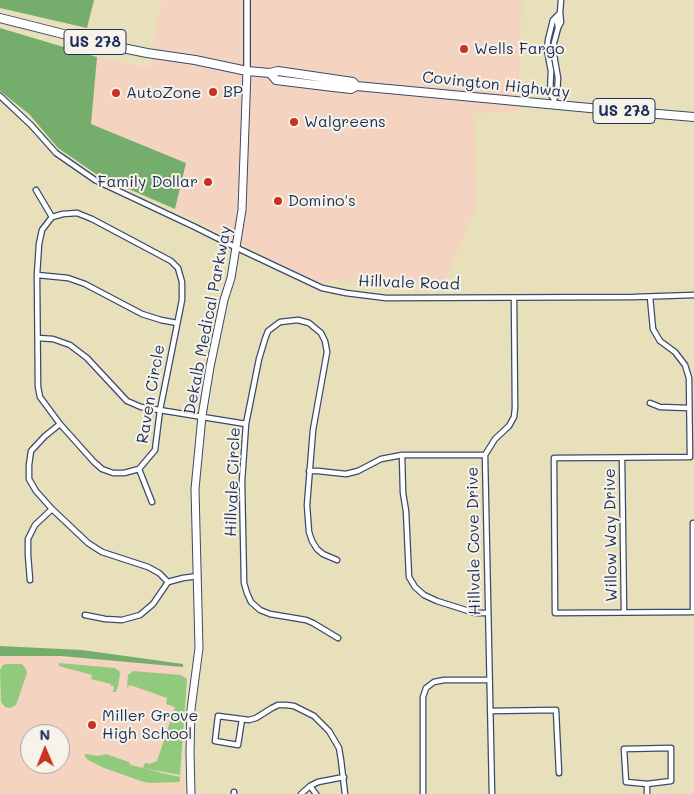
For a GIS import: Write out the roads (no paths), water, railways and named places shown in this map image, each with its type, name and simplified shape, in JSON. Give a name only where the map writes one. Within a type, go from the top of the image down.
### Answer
[{"type":"main road","name":"Covington Highway","points":[[0,18],[103,44],[247,71],[270,73],[278,71],[353,82],[356,86],[554,102],[611,110],[694,117]]},
{"type":"main road","name":"Dekalb Medical Parkway","points":[[191,794],[190,723],[199,648],[195,489],[202,416],[210,367],[224,300],[231,278],[242,210],[247,71]]},
{"type":"street","name":"Dekalb Medical Parkway","points":[[247,0],[247,71]]},
{"type":"street","points":[[554,102],[557,95],[558,78],[554,43],[561,22],[562,2],[556,0]]},
{"type":"street","points":[[554,102],[550,94],[551,71],[547,50],[553,20],[560,13]]},
{"type":"street","points":[[550,31],[557,30]]},
{"type":"street","name":"Hillvale Road","points":[[0,96],[56,152],[95,180],[196,226],[236,248],[322,288],[386,298],[514,298],[694,294]]},
{"type":"street","points":[[36,190],[52,217],[42,230],[39,244],[37,276],[38,387],[40,397],[60,424],[102,469],[113,473],[124,473],[139,469],[152,502]]},
{"type":"street","name":"Raven Circle","points":[[52,217],[77,213],[92,219],[171,261],[178,268],[182,282],[182,300],[160,410],[155,450],[139,469]]},
{"type":"street","points":[[37,276],[68,278],[85,284],[142,314],[177,323]]},
{"type":"street","points":[[650,296],[653,329],[660,341],[675,352],[685,365],[689,378],[690,457],[554,458],[555,613],[693,612],[693,523]]},
{"type":"street","name":"Hillvale Cove Drive","points":[[492,794],[485,456],[496,439],[509,426],[516,408],[514,298]]},
{"type":"street","name":"Hillvale Circle","points":[[337,560],[323,554],[312,541],[309,532],[307,504],[313,430],[327,352],[325,341],[315,327],[308,323],[298,320],[280,322],[268,331],[265,339],[246,424],[242,481],[244,582],[251,602],[260,610],[270,614],[306,620],[338,638]]},
{"type":"street","points":[[38,338],[53,339],[70,345],[87,358],[127,401],[141,407],[246,424]]},
{"type":"street","points":[[650,404],[660,407],[690,408]]},
{"type":"street","points":[[60,424],[31,450],[29,479],[36,491],[52,509],[95,548],[159,572],[168,582]]},
{"type":"street","points":[[309,472],[346,474],[358,471],[381,459],[402,455],[485,456]]},
{"type":"street","points":[[402,455],[409,577],[415,587],[424,595],[437,601],[488,614]]},
{"type":"street","name":"Willow Way Drive","points":[[622,458],[624,612]]},
{"type":"street","points":[[30,580],[28,539],[35,525],[52,509]]},
{"type":"street","points":[[86,615],[122,620],[140,615],[153,604],[168,582],[198,576]]},
{"type":"street","points":[[423,794],[423,697],[426,688],[434,682],[444,680],[489,680]]},
{"type":"street","points":[[242,719],[238,745],[215,741],[218,716],[242,719],[249,720],[272,708],[286,705],[294,706],[314,716],[329,731],[339,748],[345,794]]},
{"type":"street","points":[[490,711],[556,710],[559,773]]},
{"type":"street","points":[[671,748],[671,781],[647,784],[626,782],[624,749],[671,748]]},
{"type":"street","points":[[300,794],[318,782],[344,777]]},
{"type":"street","points":[[647,784],[647,794]]},
{"type":"street","points":[[310,786],[316,794]]},
{"type":"place","name":"Wells Fargo","points":[[464,49]]},
{"type":"place","name":"BP","points":[[213,92]]},
{"type":"place","name":"AutoZone","points":[[116,93]]},
{"type":"place","name":"Walgreens","points":[[294,122]]},
{"type":"place","name":"Family Dollar","points":[[208,182]]},
{"type":"place","name":"Domino's","points":[[278,201]]},
{"type":"place","name":"Miller Grove High School","points":[[92,725]]}]
